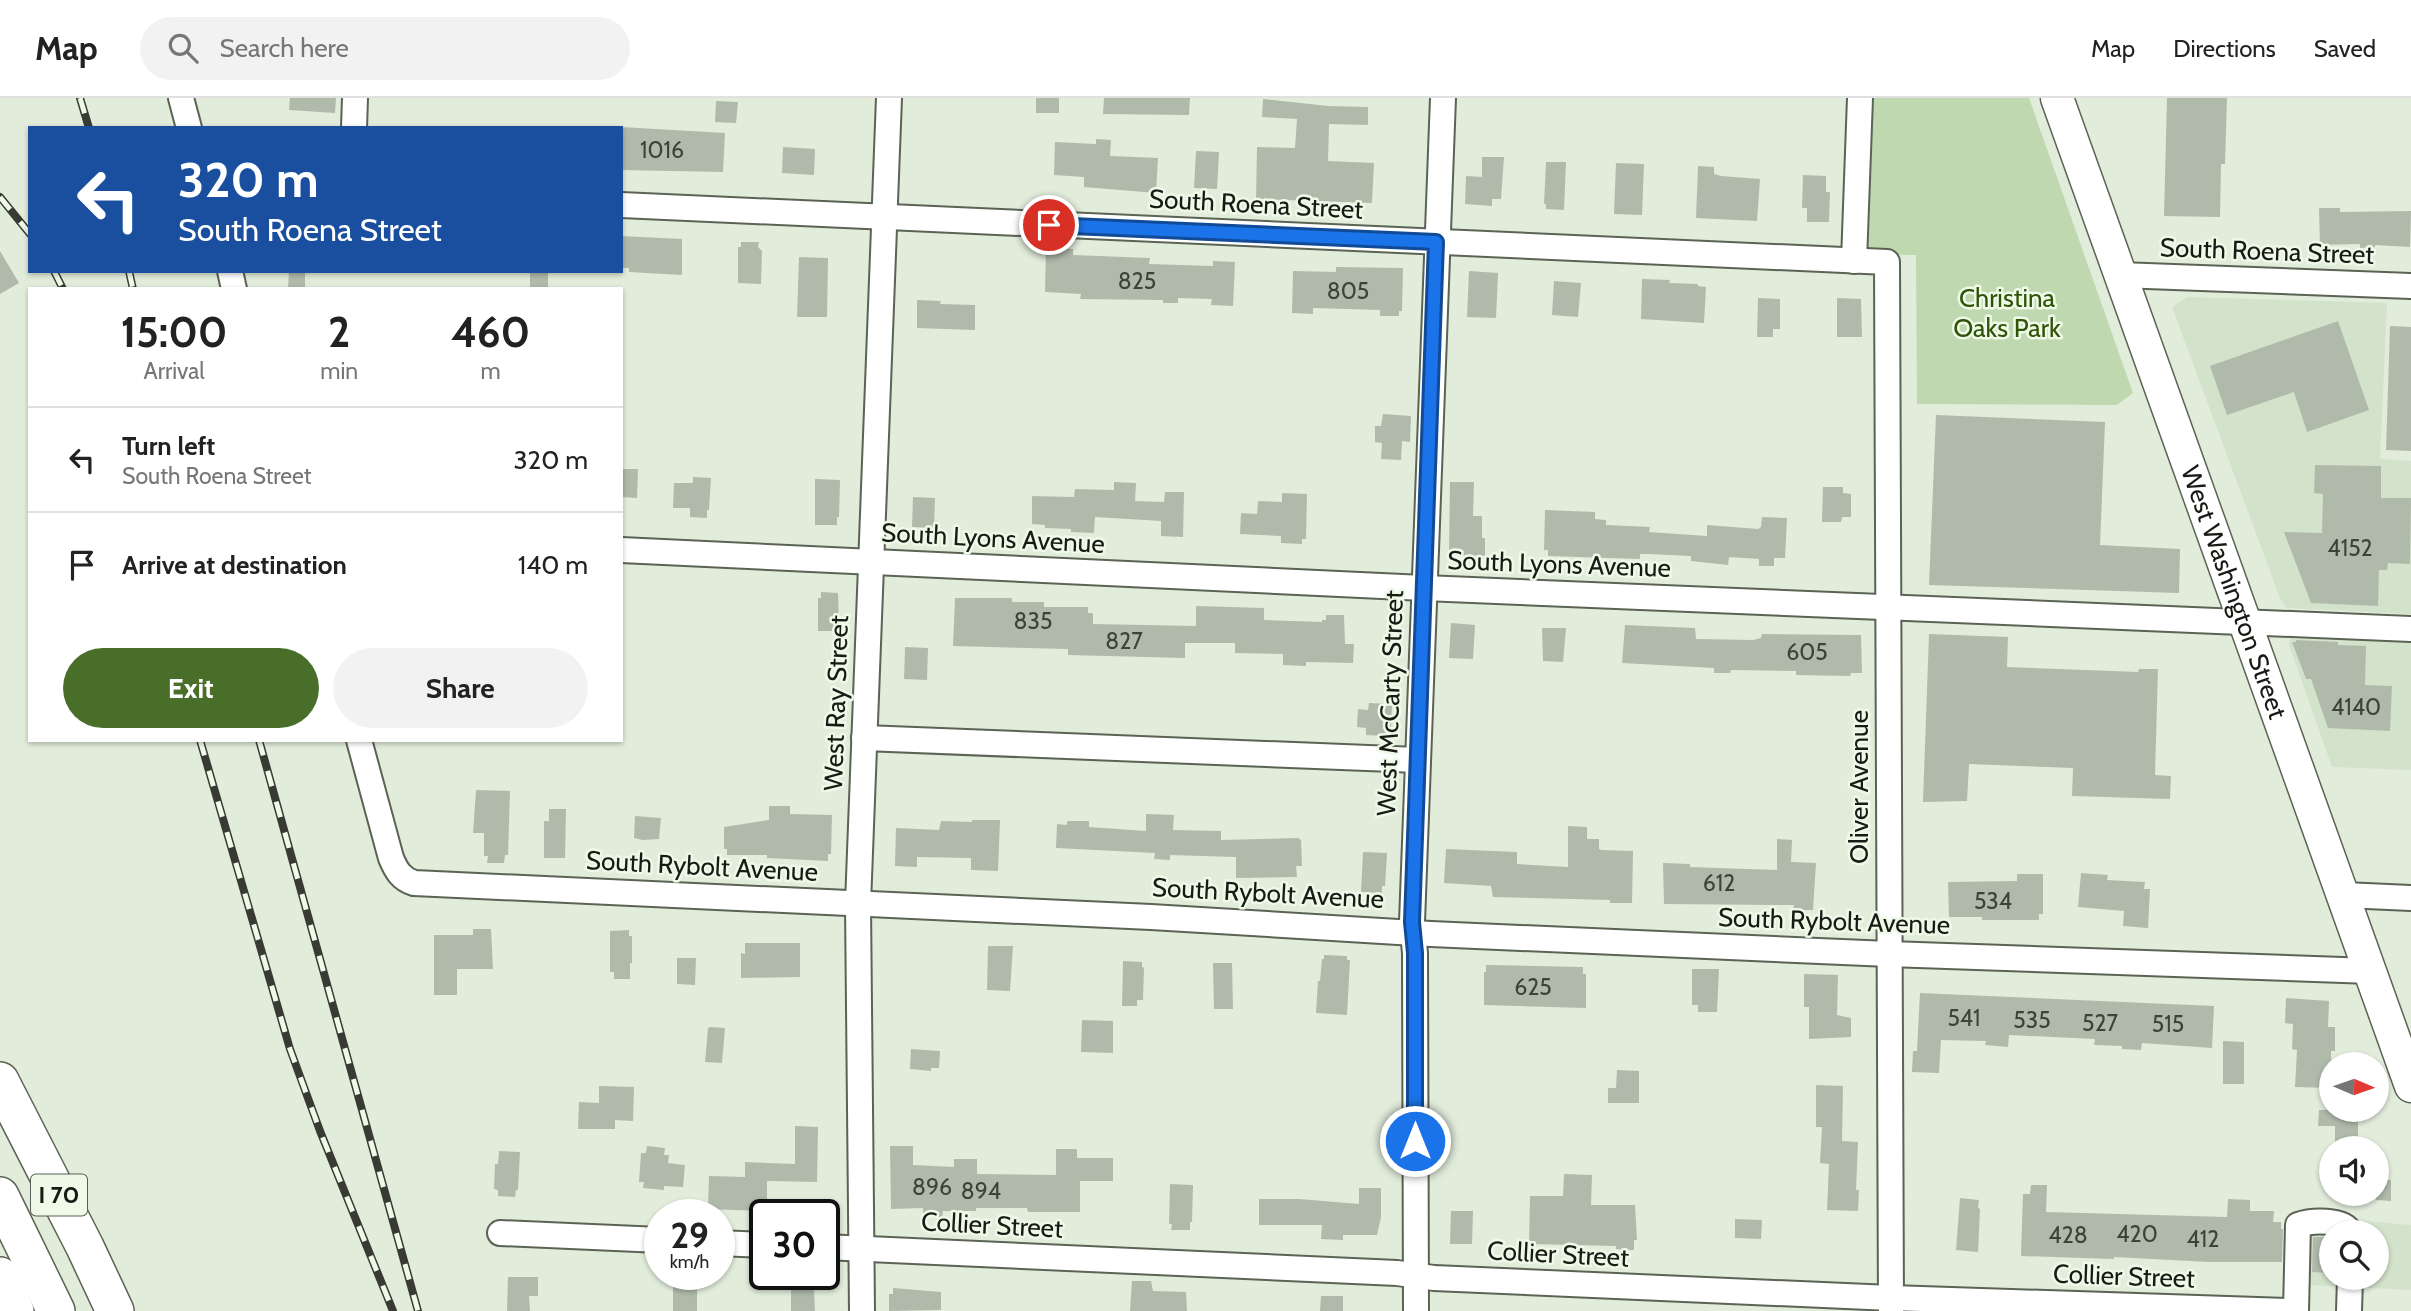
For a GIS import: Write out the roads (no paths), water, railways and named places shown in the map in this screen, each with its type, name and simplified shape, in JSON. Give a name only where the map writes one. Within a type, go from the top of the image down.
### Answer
[{"type":"highway","name":"I 70","points":[[7,1094],[115,1311]]},
{"type":"highway","points":[[7,1094],[102,1241],[139,1311]]},
{"type":"highway","name":"I 70","points":[[0,1196],[56,1311]]},
{"type":"highway","points":[[0,1276],[15,1311]]},
{"type":"main road","name":"West Washington Street","points":[[2057,98],[2411,1086]]},
{"type":"street","points":[[181,98],[188,126]]},
{"type":"street","points":[[354,126],[355,98]]},
{"type":"street","name":"West Ray Street","points":[[862,1311],[859,904],[889,98]]},
{"type":"street","name":"West McCarty Street","points":[[1416,1311],[1413,932],[1443,98]]},
{"type":"street","points":[[1854,261],[1860,98]]},
{"type":"street","name":"South Roena Street","points":[[623,205],[1887,262]]},
{"type":"street","name":"Oliver Avenue","points":[[1887,262],[1891,1305]]},
{"type":"street","name":"South Roena Street","points":[[2120,275],[2411,286]]},
{"type":"street","name":"South Lyons Avenue","points":[[623,551],[2411,629]]},
{"type":"street","points":[[864,738],[1418,760]]},
{"type":"street","name":"South Rybolt Avenue","points":[[360,742],[391,858],[400,875],[414,883],[1889,954],[2371,971]]},
{"type":"street","points":[[2344,895],[2411,898]]},
{"type":"street","points":[[2296,1311],[2298,1225],[2319,1223]]},
{"type":"street","points":[[500,1233],[644,1239]]},
{"type":"street","name":"Collier Street","points":[[840,1248],[1397,1273],[1434,1278],[1891,1305],[2290,1311]]},
{"type":"street","points":[[2349,1311],[2350,1290]]},
{"type":"railway","points":[[80,98],[88,126]]},
{"type":"railway","points":[[0,197],[28,232]]},
{"type":"railway","points":[[55,273],[62,287]]},
{"type":"railway","points":[[129,273],[133,287]]},
{"type":"railway","points":[[201,742],[290,1049],[393,1311]]},
{"type":"railway","points":[[260,742],[418,1311]]},
{"type":"park label","name":"Christina Oaks Park","points":[[2007,313]]}]
